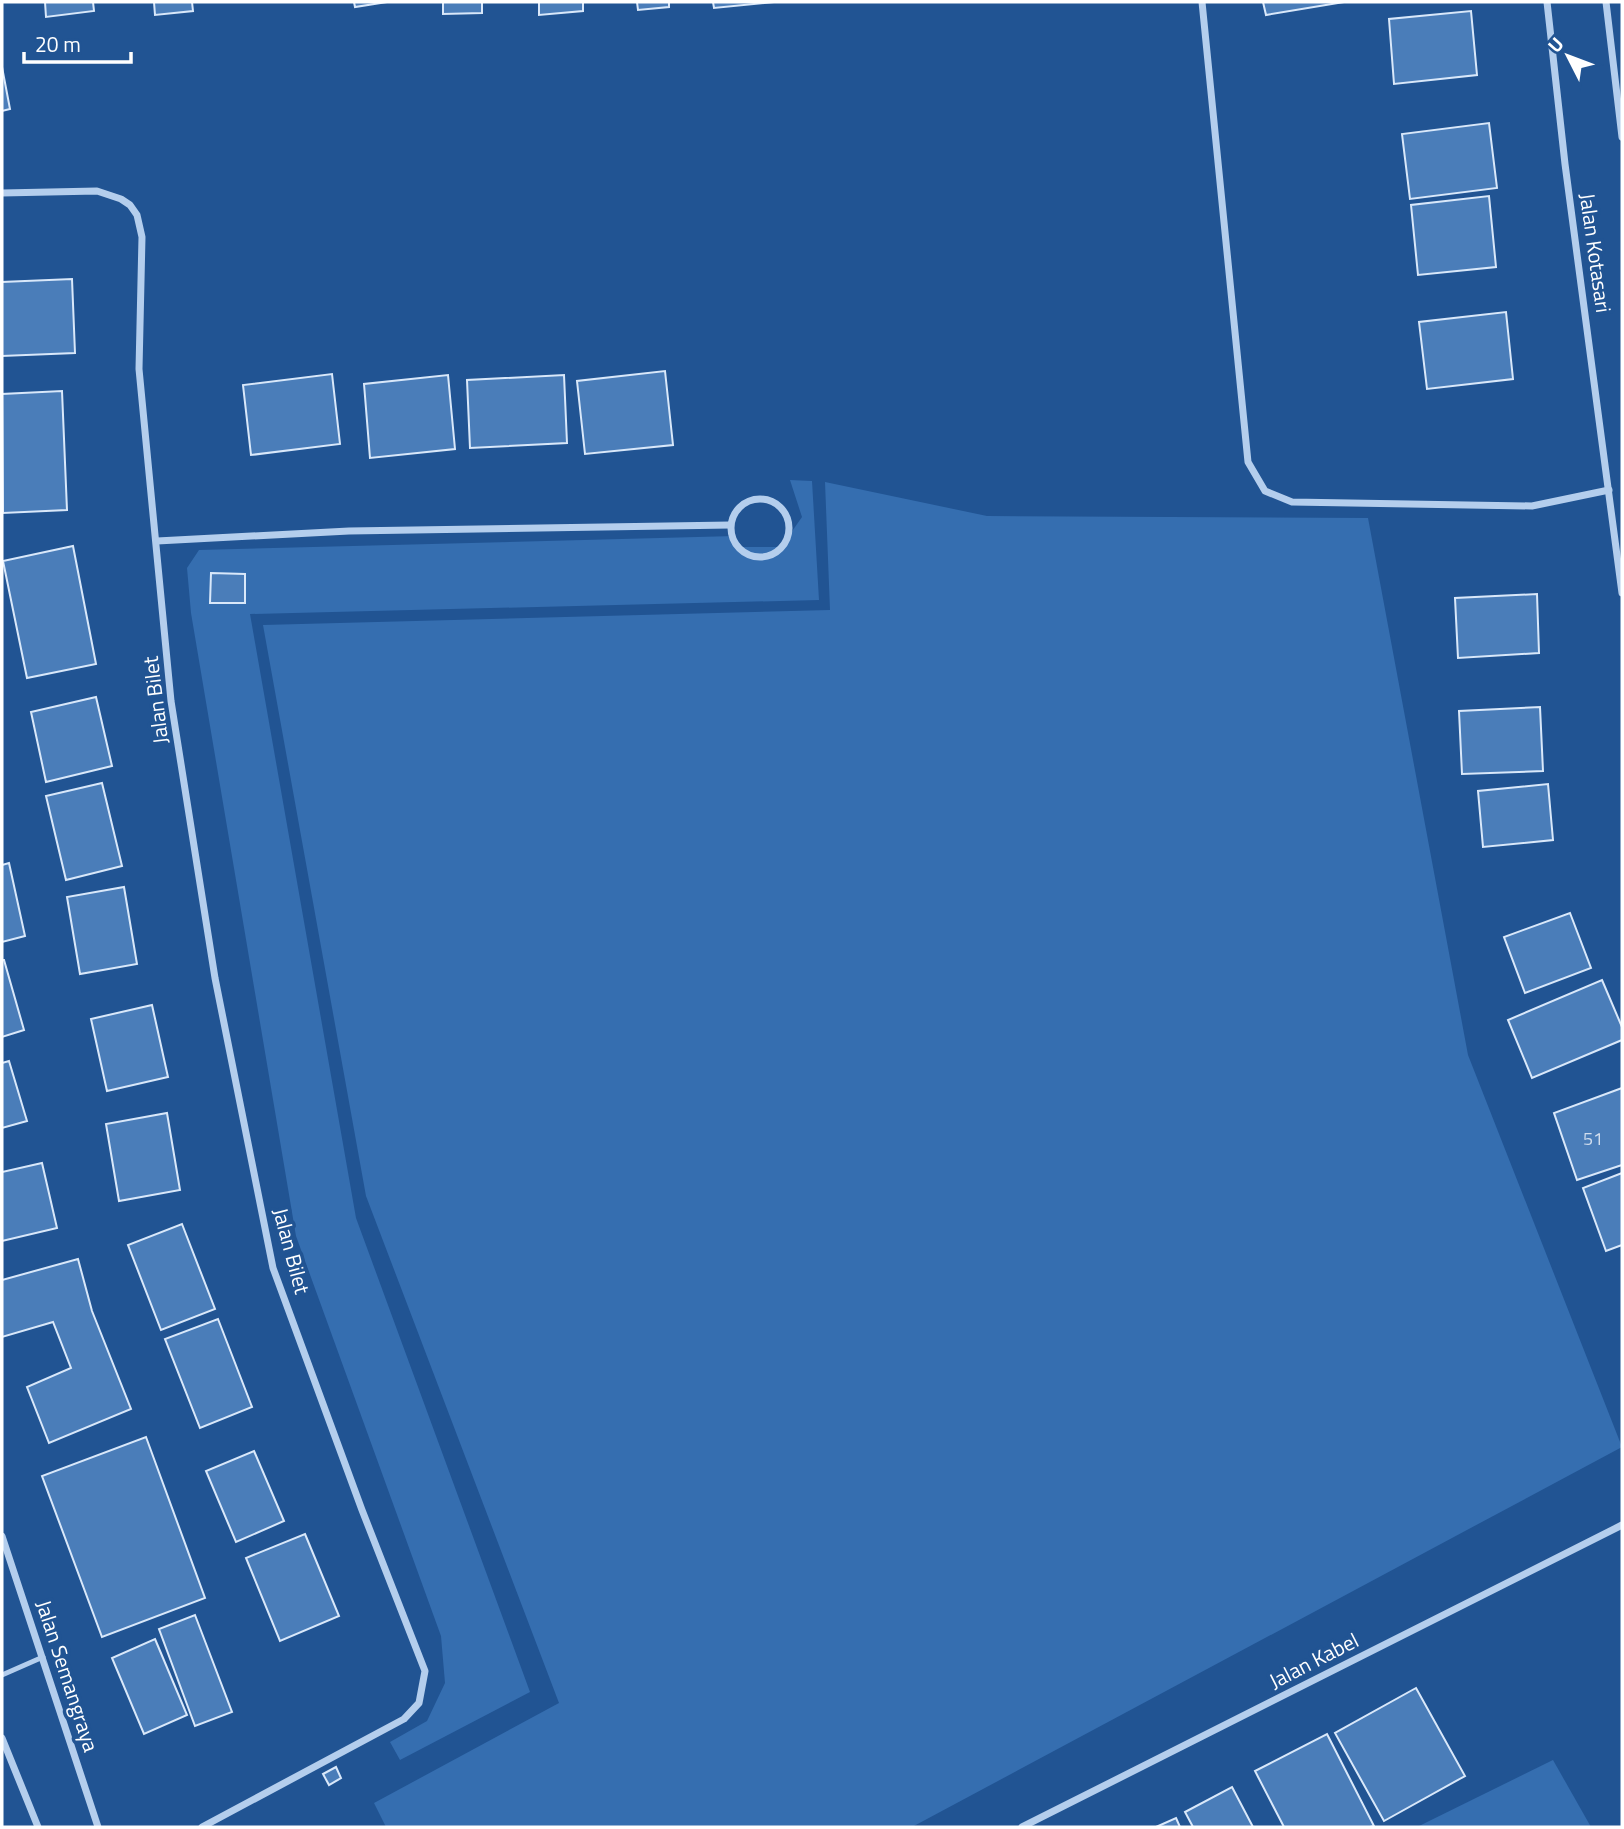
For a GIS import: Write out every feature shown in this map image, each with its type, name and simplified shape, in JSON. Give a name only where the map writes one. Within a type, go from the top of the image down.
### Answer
[{"type":"street","points":[[1202,2],[1248,462],[1265,491],[1292,502],[1532,506],[1609,490]]},
{"type":"street","name":"Jalan Kotasari","points":[[1547,2],[1565,164],[1622,593]]},
{"type":"street","points":[[1606,2],[1622,137]]},
{"type":"street","name":"Jalan Bilet","points":[[2,194],[97,191],[121,199],[130,205],[137,215],[142,237],[139,369],[171,701],[213,964],[273,1269],[425,1671],[419,1703],[404,1719],[202,1827]]},
{"type":"street","points":[[755,499],[766,499],[778,505],[785,514],[789,526],[788,537],[781,548],[771,556],[759,558],[747,555],[737,548],[730,524],[734,513],[743,504],[755,499]]},
{"type":"street","points":[[157,541],[349,531],[730,524]]},
{"type":"street","name":"Jalan Kabel","points":[[1022,1827],[1622,1525]]},
{"type":"street","name":"Jalan Semangraya","points":[[2,1536],[98,1827]]},
{"type":"street","points":[[2,1738],[38,1827]]},
{"type":"lane","points":[[2,1675],[43,1657]]},
{"type":"shaded area","points":[[790,480],[812,481],[819,600],[250,614],[356,1218],[530,1692],[400,1760],[390,1742],[427,1721],[445,1683],[441,1636],[296,1236],[191,613],[187,568],[199,550],[735,536],[742,547],[781,547],[802,517]]},
{"type":"shaded area","points":[[825,482],[987,516],[1368,518],[1468,1055],[1622,1447],[912,1827],[386,1827],[374,1803],[559,1703],[366,1196],[263,625],[830,610]]},
{"type":"shaded area","points":[[1553,1760],[1591,1827],[1417,1827]]},
{"type":"building","points":[[45,2],[93,2],[94,11],[46,17]]},
{"type":"building","points":[[154,2],[192,2],[193,11],[155,15]]},
{"type":"building","points":[[354,2],[387,2],[355,7]]},
{"type":"building","points":[[443,2],[482,2],[482,13],[443,14]]},
{"type":"building","points":[[539,2],[583,2],[583,11],[539,15]]},
{"type":"building","points":[[637,2],[669,2],[669,7],[638,10]]},
{"type":"building","points":[[713,2],[774,2],[714,8]]},
{"type":"building","points":[[1263,2],[1344,2],[1266,15]]},
{"type":"building","points":[[1471,11],[1477,75],[1394,84],[1389,19]]},
{"type":"building","points":[[2,67],[10,109],[2,111]]},
{"type":"building","points":[[1489,123],[1497,188],[1410,199],[1402,134]]},
{"type":"building","points":[[1489,196],[1496,267],[1418,275],[1411,205]]},
{"type":"building","points":[[72,279],[75,353],[2,356],[2,282]]},
{"type":"building","points":[[1506,312],[1513,379],[1427,389],[1419,322]]},
{"type":"building","points":[[665,371],[673,445],[585,454],[577,381]]},
{"type":"building","points":[[332,374],[340,444],[251,455],[243,385]]},
{"type":"building","points":[[448,375],[455,449],[370,458],[364,384]]},
{"type":"building","points":[[564,375],[567,443],[470,448],[467,380]]},
{"type":"building","points":[[62,391],[67,510],[3,513],[2,394]]},
{"type":"building","points":[[73,546],[96,664],[27,678],[3,561]]},
{"type":"building","points":[[211,573],[245,574],[245,603],[210,603]]},
{"type":"building","points":[[1537,594],[1539,653],[1458,658],[1455,598]]},
{"type":"building","points":[[96,697],[112,766],[46,782],[31,712]]},
{"type":"building","points":[[1540,707],[1543,771],[1462,774],[1459,711]]},
{"type":"building","points":[[102,783],[122,866],[66,880],[46,796]]},
{"type":"building","points":[[1548,784],[1553,840],[1483,847],[1478,791]]},
{"type":"building","points":[[9,863],[25,936],[2,942],[2,865]]},
{"type":"building","points":[[124,887],[137,964],[80,974],[67,897]]},
{"type":"building","points":[[1570,913],[1591,968],[1525,993],[1504,937]]},
{"type":"building","points":[[2,960],[24,1030],[2,1037]]},
{"type":"building","points":[[1602,980],[1622,1027],[1622,1040],[1532,1078],[1508,1020]]},
{"type":"building","points":[[152,1005],[168,1077],[107,1091],[91,1019]]},
{"type":"building","points":[[9,1061],[27,1121],[2,1128],[2,1063]]},
{"type":"building","points":[[1622,1088],[1622,1165],[1577,1180],[1554,1113]]},
{"type":"building","points":[[167,1113],[180,1190],[119,1201],[106,1124]]},
{"type":"building","points":[[42,1163],[57,1228],[2,1241],[2,1172]]},
{"type":"building","points":[[1622,1173],[1622,1245],[1606,1251],[1583,1188]]},
{"type":"building","points":[[182,1224],[215,1309],[161,1330],[128,1245]]},
{"type":"building","points":[[78,1259],[92,1311],[131,1409],[49,1443],[27,1387],[71,1368],[53,1322],[2,1337],[2,1280]]},
{"type":"building","points":[[218,1319],[252,1407],[200,1428],[165,1339]]},
{"type":"building","points":[[146,1437],[205,1598],[102,1637],[42,1476]]},
{"type":"building","points":[[254,1451],[284,1521],[236,1542],[206,1471]]},
{"type":"building","points":[[305,1534],[339,1616],[280,1641],[246,1558]]},
{"type":"building","points":[[195,1615],[232,1712],[195,1726],[159,1629]]},
{"type":"building","points":[[155,1639],[187,1715],[144,1734],[112,1658]]},
{"type":"building","points":[[1416,1688],[1465,1776],[1384,1821],[1335,1733]]},
{"type":"building","points":[[1327,1734],[1374,1826],[1284,1827],[1255,1771]]},
{"type":"building","points":[[336,1767],[341,1778],[329,1785],[323,1774]]},
{"type":"building","points":[[1232,1787],[1253,1827],[1193,1827],[1185,1812]]},
{"type":"building","points":[[1176,1818],[1180,1827],[1156,1827]]}]
